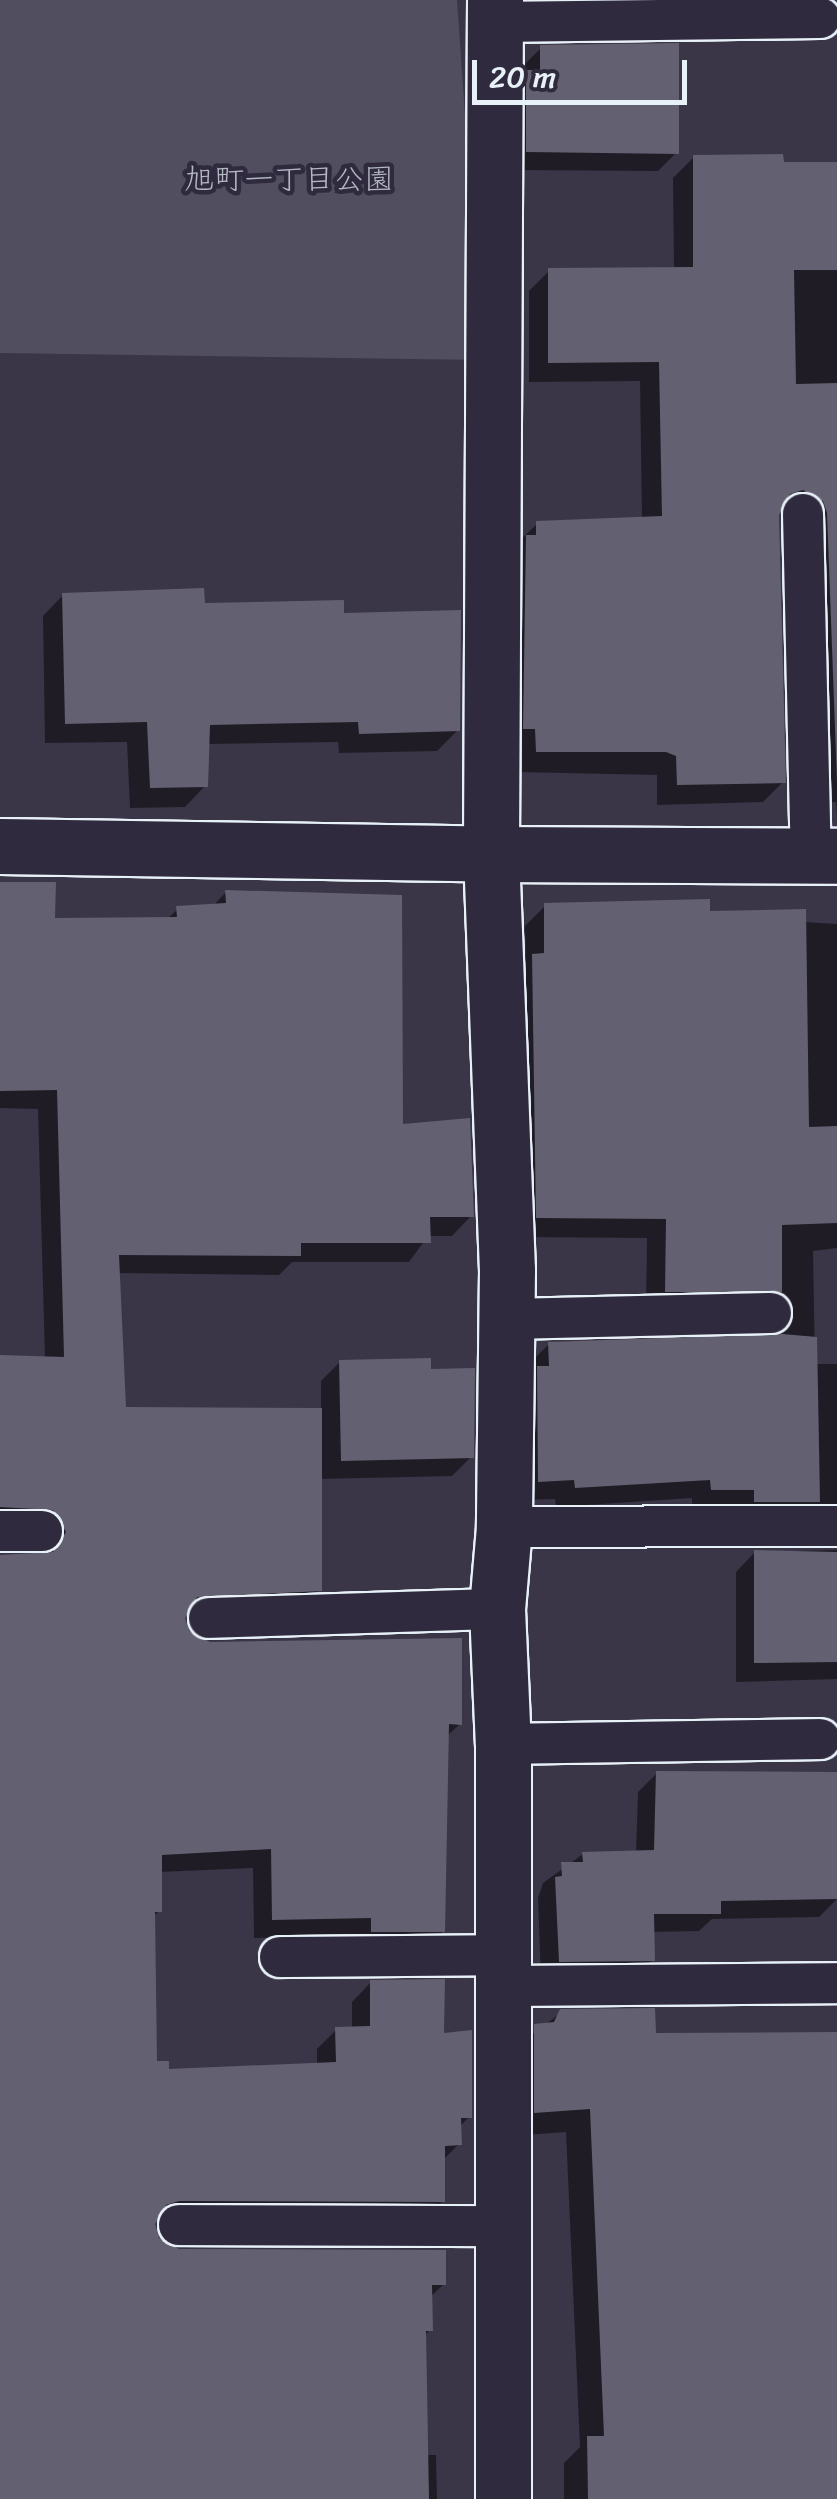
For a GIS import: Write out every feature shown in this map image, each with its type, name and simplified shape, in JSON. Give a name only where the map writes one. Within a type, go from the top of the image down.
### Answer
[{"type":"street","points":[[495,11],[491,854],[507,1320],[504,1527],[496,1609],[503,1744],[498,2226],[503,2499]]},
{"type":"street","points":[[0,846],[824,857]]},
{"type":"lane","points":[[495,11],[820,18]]},
{"type":"lane","points":[[802,514],[824,857]]},
{"type":"lane","points":[[507,1320],[771,1313]]},
{"type":"lane","points":[[504,1527],[837,1526]]},
{"type":"lane","points":[[0,1531],[42,1531]]},
{"type":"lane","points":[[209,1618],[496,1609]]},
{"type":"lane","points":[[503,1744],[820,1739]]},
{"type":"lane","points":[[280,1957],[837,1983]]},
{"type":"lane","points":[[179,2224],[498,2226]]},
{"type":"green space","name":"旭町一丁目公園","points":[[0,0],[457,0],[482,360],[0,353]]},
{"type":"building","points":[[679,43],[679,154],[526,152],[526,70],[540,70],[540,45]]},
{"type":"building","points":[[783,154],[784,162],[837,162],[837,270],[794,270],[796,384],[837,383],[837,782],[827,513],[823,501],[803,490],[790,494],[779,515],[786,783],[677,785],[676,756],[666,752],[536,752],[535,729],[523,729],[526,535],[536,535],[536,521],[662,516],[659,362],[548,363],[548,268],[693,267],[693,155]]},
{"type":"building","points":[[204,588],[205,603],[344,600],[344,613],[461,610],[460,731],[359,734],[358,722],[210,725],[208,787],[150,788],[147,722],[65,724],[62,593]]},
{"type":"building","points":[[0,882],[56,882],[55,918],[177,917],[176,906],[226,903],[225,890],[402,895],[403,1124],[470,1118],[474,1217],[430,1217],[431,1243],[301,1243],[301,1256],[119,1255],[126,1407],[322,1408],[322,1591],[197,1597],[185,1618],[189,1631],[210,1642],[462,1638],[462,1725],[449,1724],[445,1932],[371,1932],[371,1918],[272,1920],[271,1849],[162,1855],[162,1912],[155,1912],[157,2061],[169,2061],[169,2069],[336,2062],[335,2027],[370,2026],[370,1980],[445,1979],[444,2033],[472,2030],[472,2118],[461,2118],[462,2145],[445,2146],[445,2202],[179,2201],[166,2205],[155,2224],[159,2238],[179,2249],[446,2250],[446,2285],[432,2285],[433,2331],[426,2331],[429,2499],[0,2499],[0,1555],[53,1552],[66,1532],[53,1510],[0,1507],[0,1355],[64,1357],[57,1090],[0,1091]]},
{"type":"building","points":[[710,899],[710,911],[806,909],[809,1127],[837,1126],[837,1223],[782,1225],[782,1292],[665,1292],[666,1219],[536,1218],[532,954],[544,953],[544,903]]},
{"type":"building","points":[[782,1334],[817,1337],[820,1502],[754,1502],[754,1490],[711,1490],[710,1480],[575,1488],[574,1480],[538,1482],[537,1366],[549,1366],[548,1342]]},
{"type":"building","points":[[431,1358],[431,1369],[475,1368],[474,1458],[341,1461],[339,1360]]},
{"type":"building","points":[[754,1550],[837,1552],[837,1662],[754,1663]]},
{"type":"building","points":[[656,1771],[837,1772],[837,1899],[721,1901],[721,1914],[654,1914],[655,1961],[559,1962],[555,1877],[562,1876],[561,1862],[583,1862],[582,1852],[654,1850]]},
{"type":"building","points":[[655,2008],[656,2033],[837,2032],[837,2499],[588,2499],[587,2436],[604,2436],[590,2109],[534,2113],[534,2024],[554,2022],[560,2009]]}]
